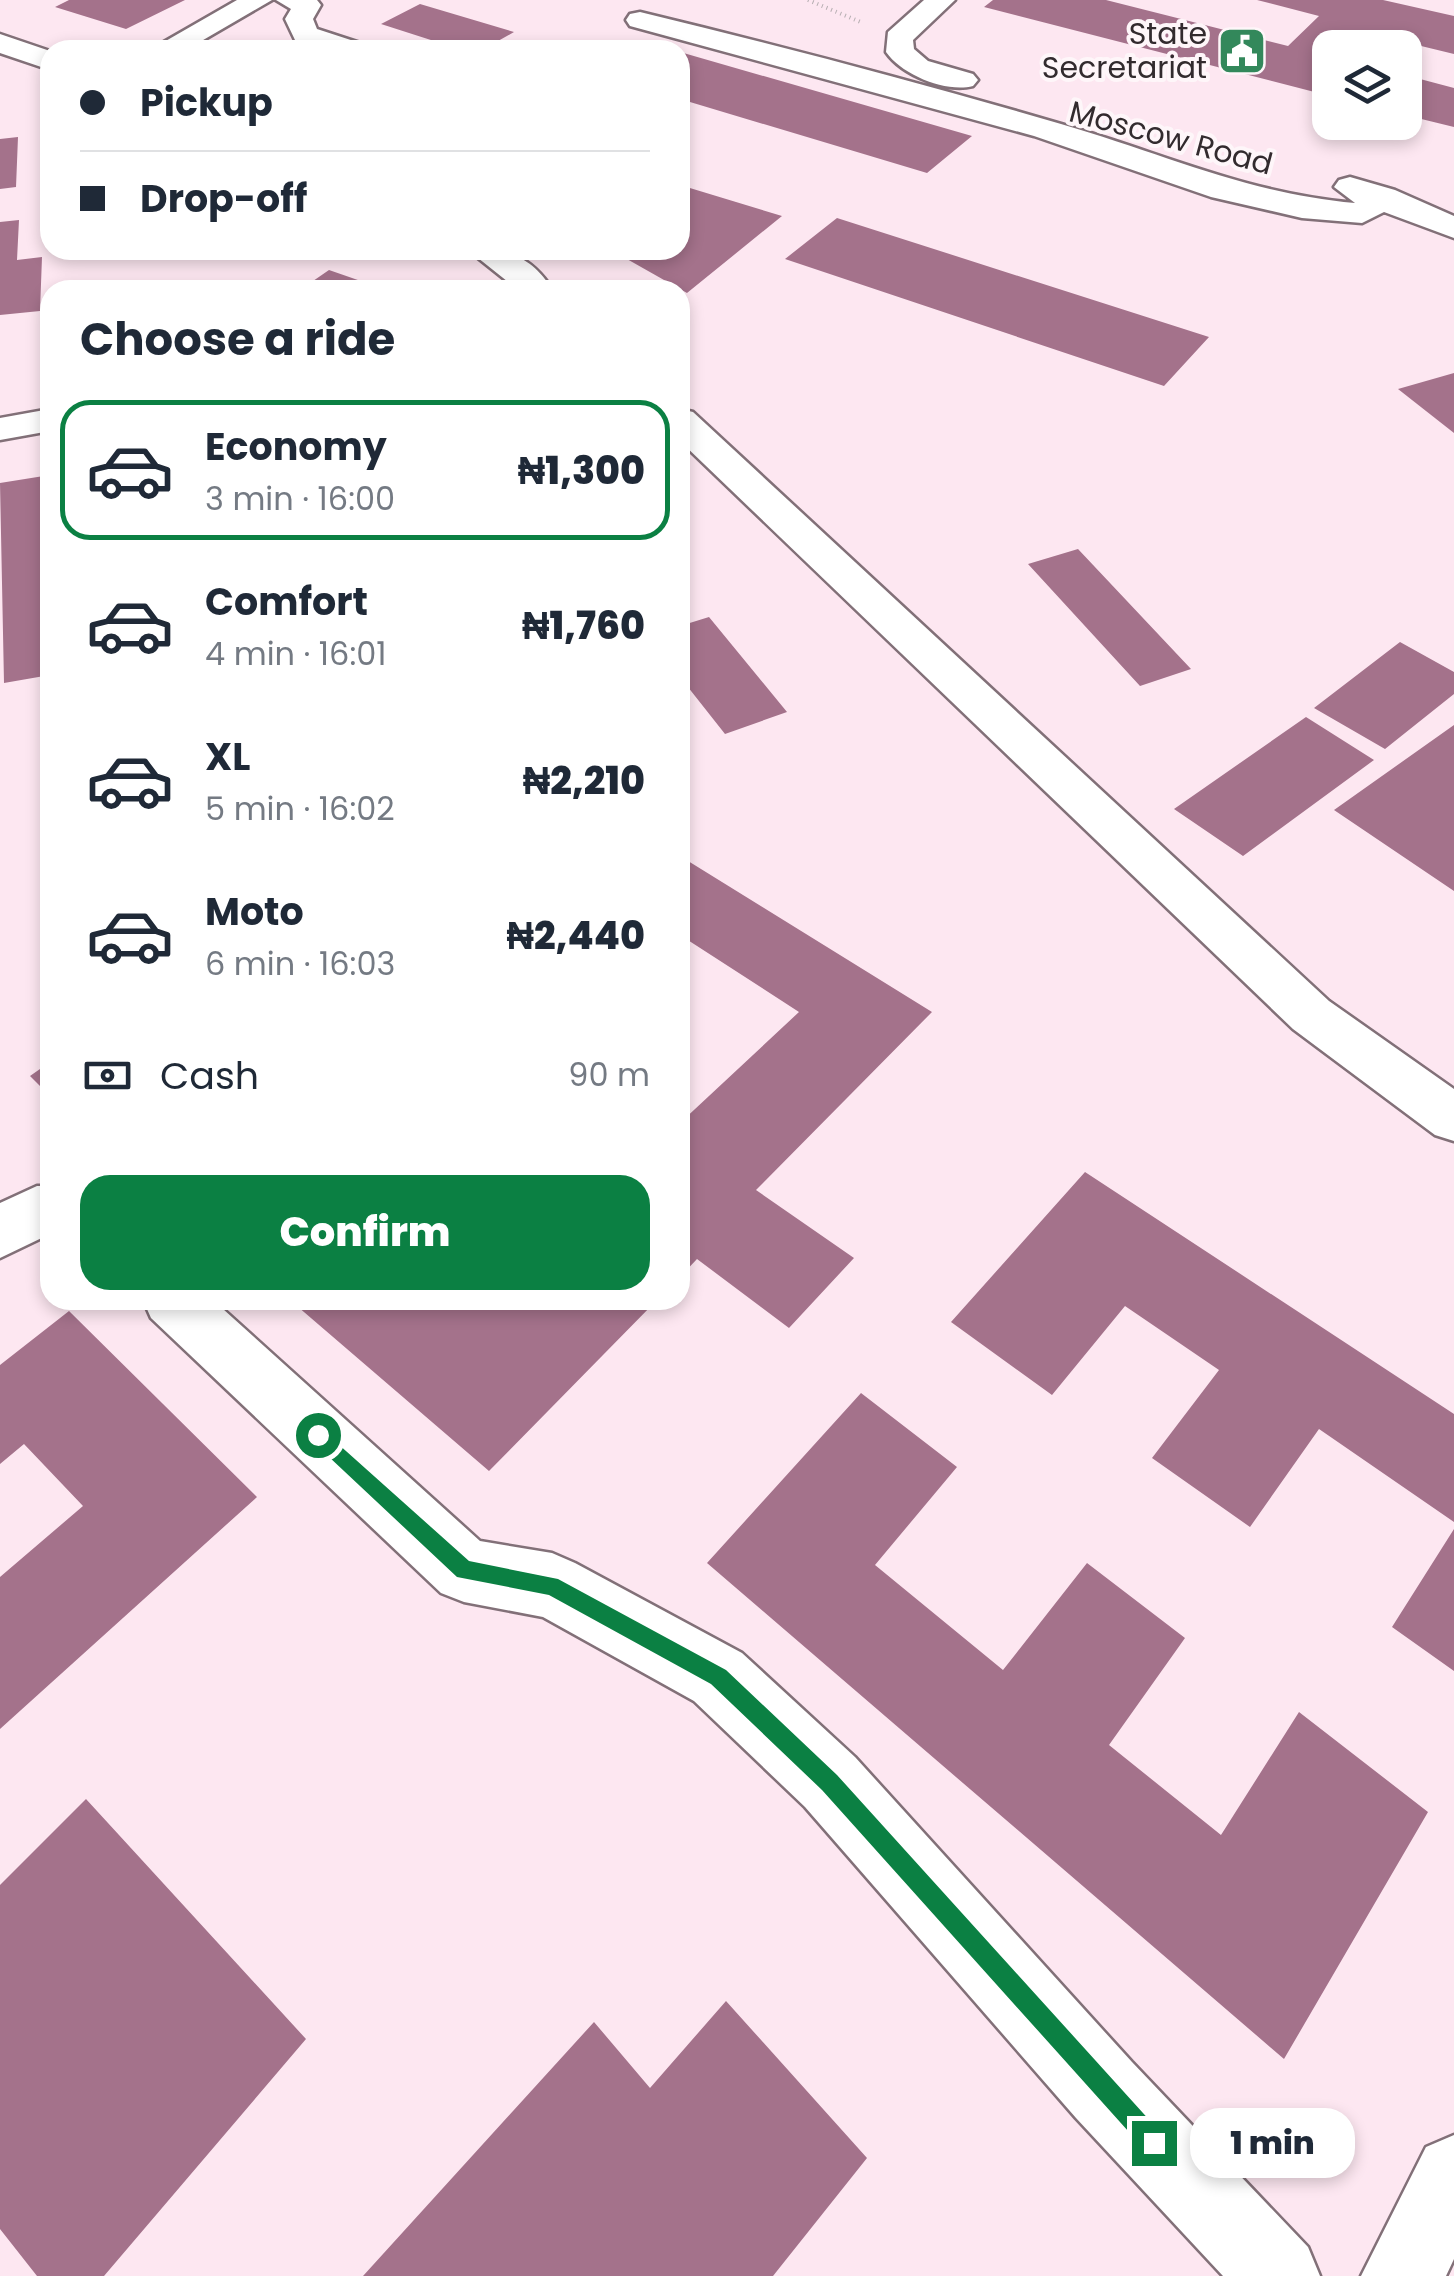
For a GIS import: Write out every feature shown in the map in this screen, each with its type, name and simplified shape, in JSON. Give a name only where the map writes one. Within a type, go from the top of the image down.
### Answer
[{"type":"street","points":[[183,40],[258,0]]},
{"type":"street","points":[[290,0],[307,5],[299,19],[305,34],[323,40]]},
{"type":"street","points":[[898,38],[941,0]]},
{"type":"street","points":[[646,32],[679,40]]},
{"type":"street","name":"Moscow Road","points":[[898,38],[900,52],[918,68],[1166,137]]},
{"type":"street","points":[[0,43],[40,57]]},
{"type":"street","points":[[690,43],[1045,129],[1115,150],[1211,187],[1302,208],[1362,213],[1384,197]]},
{"type":"street","name":"Moscow Road","points":[[1315,177],[1384,197],[1454,228]]},
{"type":"street","points":[[499,260],[528,280]]},
{"type":"street","points":[[0,429],[40,422]]},
{"type":"street","points":[[690,429],[1311,1015],[1454,1119]]},
{"type":"street","points":[[0,1233],[40,1210]]},
{"type":"street","points":[[183,1310],[464,1570],[552,1586],[718,1677],[830,1782],[1091,2075],[1279,2276]]},
{"type":"street","points":[[1402,2276],[1454,2174]]},
{"type":"path","points":[[808,0],[898,38]]},
{"type":"shaded area","points":[[0,0],[1454,0],[1454,2276],[0,2276]]},
{"type":"building","points":[[69,0],[185,0],[126,29],[55,7]]},
{"type":"building","name":"State Secretariat","points":[[993,0],[1106,0],[1288,46],[1319,16],[1257,0],[1383,0],[1454,16],[1454,54],[1422,46],[1422,30],[1312,30],[1312,91],[984,7]]},
{"type":"building","points":[[420,4],[514,32],[500,40],[431,40],[381,24]]},
{"type":"building","points":[[690,55],[972,136],[927,173],[690,102]]},
{"type":"building","points":[[1422,80],[1454,88],[1454,127],[1422,119]]},
{"type":"building","points":[[18,137],[16,187],[0,189],[0,139]]},
{"type":"building","points":[[690,188],[782,216],[690,291],[690,280],[664,280],[629,260],[690,260]]},
{"type":"building","points":[[837,218],[1209,337],[1164,386],[785,259]]},
{"type":"building","points":[[19,220],[17,260],[42,260],[40,311],[0,315],[0,222]]},
{"type":"building","points":[[329,270],[358,280],[314,280]]},
{"type":"building","points":[[1454,373],[1454,433],[1398,389]]},
{"type":"building","points":[[40,477],[40,677],[4,683],[0,483]]},
{"type":"building","points":[[1078,549],[1191,669],[1140,686],[1028,564]]},
{"type":"building","points":[[709,617],[787,712],[725,734],[690,690],[690,623]]},
{"type":"building","points":[[1400,642],[1454,672],[1454,694],[1385,749],[1314,708]]},
{"type":"building","points":[[1306,717],[1374,760],[1243,856],[1174,809]]},
{"type":"building","points":[[1454,725],[1454,891],[1334,810]]},
{"type":"building","points":[[690,862],[932,1012],[756,1190],[854,1258],[789,1328],[697,1259],[690,1266],[690,1114],[799,1012],[690,941]]},
{"type":"building","points":[[40,1069],[40,1086],[30,1076]]},
{"type":"building","points":[[1085,1172],[1454,1414],[1454,1522],[1319,1429],[1250,1527],[1152,1458],[1219,1370],[1125,1306],[1052,1395],[951,1322]]},
{"type":"building","points":[[302,1310],[647,1310],[489,1471]]},
{"type":"building","points":[[69,1311],[257,1497],[0,1729],[0,1577],[83,1506],[24,1444],[0,1464],[0,1365]]},
{"type":"building","points":[[861,1393],[957,1467],[875,1565],[1003,1670],[1087,1563],[1185,1638],[1109,1745],[1221,1835],[1299,1712],[1428,1812],[1284,2059],[707,1563]]},
{"type":"building","points":[[1454,1529],[1454,1671],[1392,1627]]},
{"type":"building","points":[[86,1799],[306,2039],[104,2276],[37,2276],[0,2229],[0,1885]]},
{"type":"building","points":[[726,2001],[867,2158],[773,2276],[363,2276],[594,2022],[650,2088]]},
{"type":"place","name":"State Secretariat","points":[[1242,51]]},
{"type":"route","points":[[318,1435],[464,1570],[552,1586],[718,1677],[830,1782],[1154,2143]]}]
